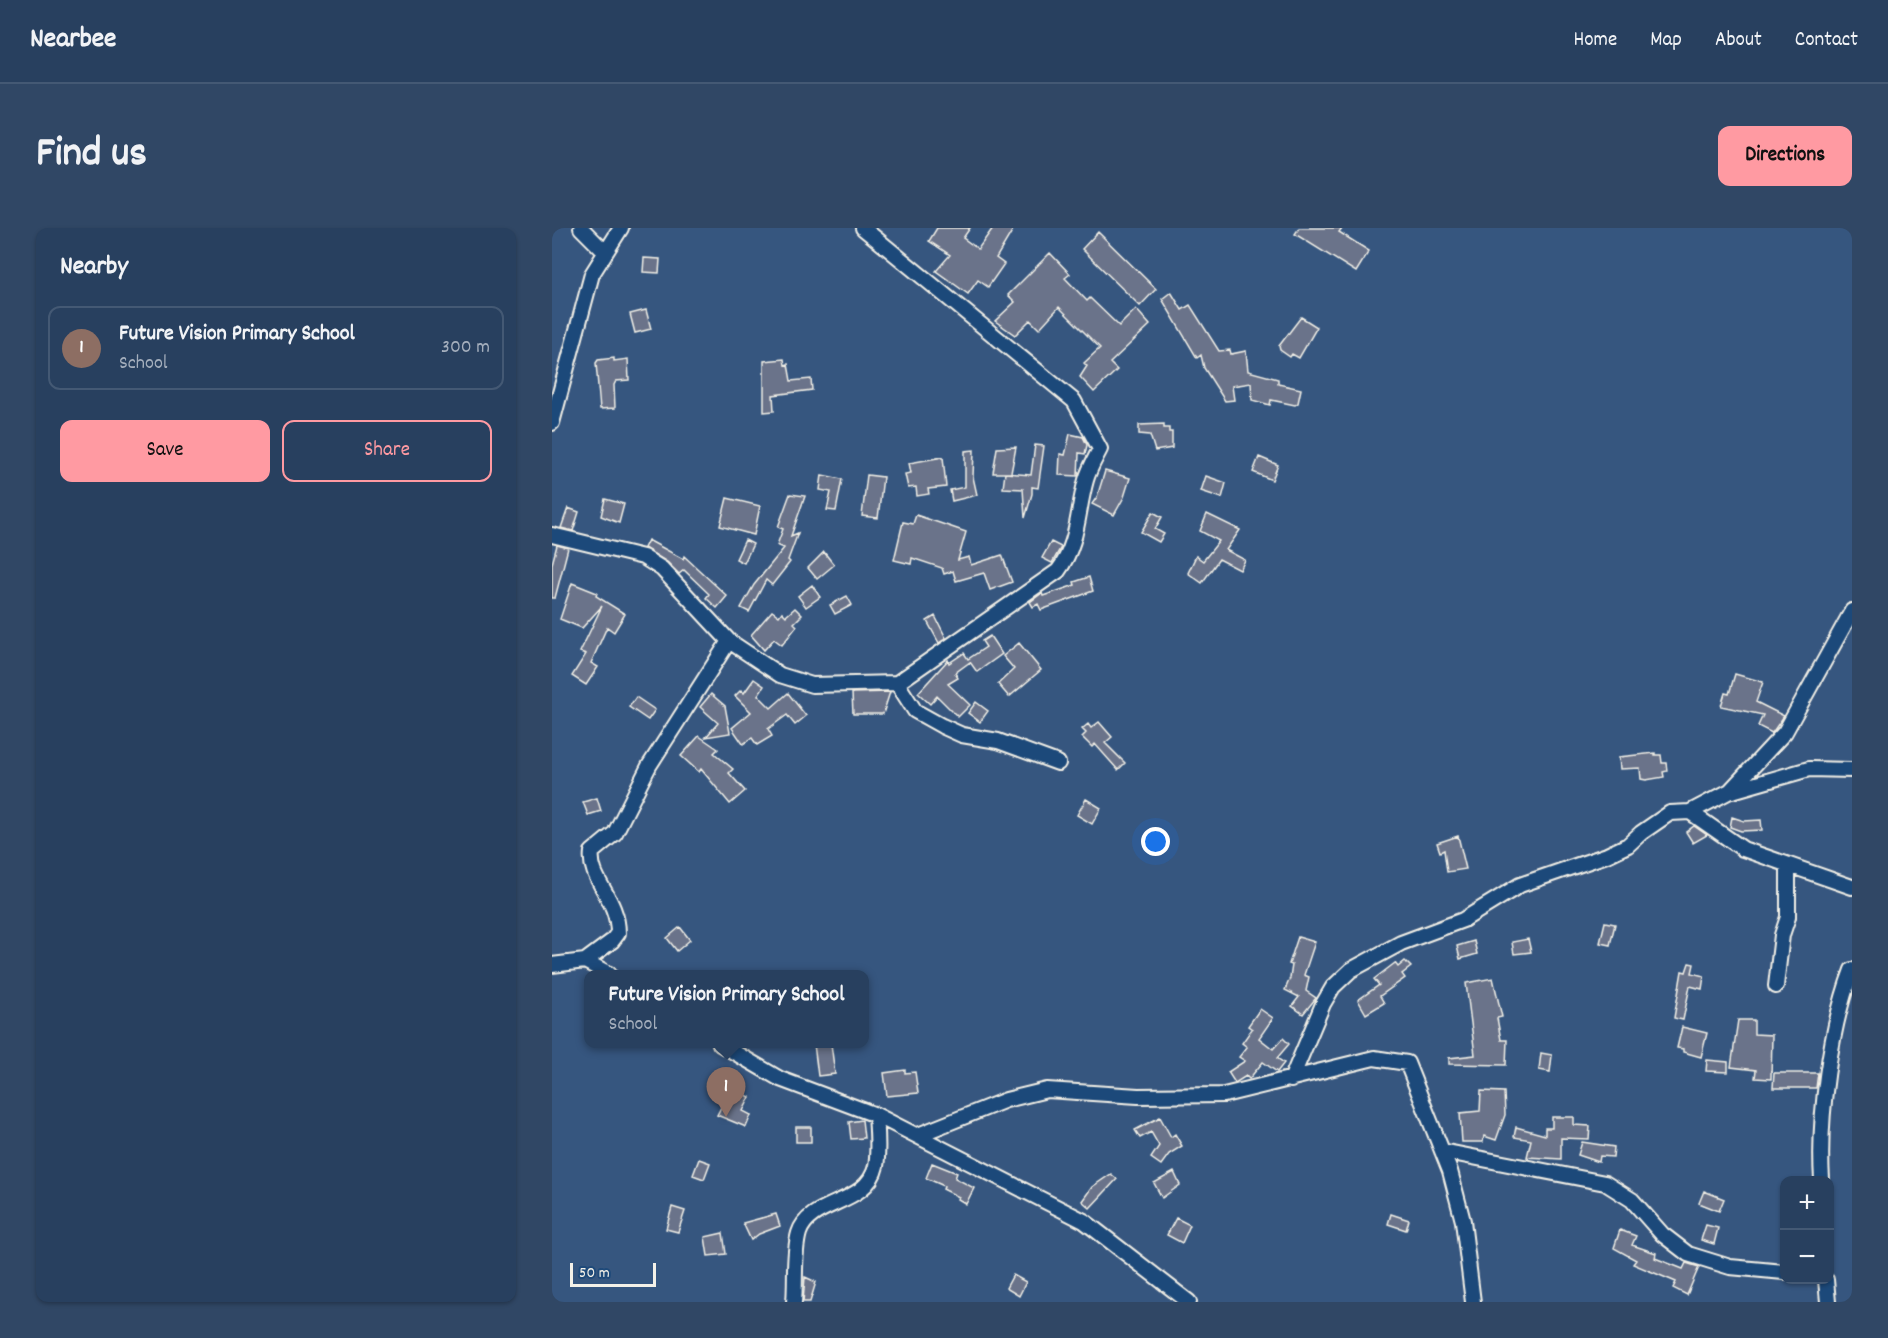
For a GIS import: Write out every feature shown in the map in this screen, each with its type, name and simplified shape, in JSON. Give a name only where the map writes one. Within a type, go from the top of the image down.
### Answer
[{"type":"street","points":[[581,228],[605,252]]},
{"type":"street","points":[[552,423],[592,274],[621,228]]},
{"type":"street","points":[[552,535],[643,557],[662,569],[729,641],[780,675],[812,685],[897,683],[1058,571],[1067,559],[1077,530],[1086,480],[1100,449],[1074,401],[863,228]]},
{"type":"street","points":[[1730,791],[1785,732],[1852,611]]},
{"type":"street","points":[[552,965],[585,961],[612,941],[618,933],[610,897],[592,871],[592,852],[615,833],[649,766],[729,641]]},
{"type":"street","points":[[897,683],[915,711],[942,726],[962,735],[998,741],[1058,763]]},
{"type":"street","points":[[1291,1080],[1323,1004],[1333,987],[1352,970],[1401,943],[1463,920],[1520,885],[1607,855],[1628,845],[1670,813],[1690,812],[1730,791],[1809,769],[1852,770]]},
{"type":"street","points":[[1690,812],[1743,849],[1852,888]]},
{"type":"street","points":[[1776,986],[1782,935],[1788,917],[1788,866]]},
{"type":"street","points":[[585,961],[600,970]]},
{"type":"street","points":[[1822,1176],[1820,1153],[1834,1036],[1840,1002],[1852,970]]},
{"type":"street","points":[[727,1048],[793,1085],[876,1115],[918,1135],[1084,1221],[1189,1302]]},
{"type":"street","points":[[918,1135],[1006,1100],[1047,1090],[1138,1096],[1224,1095],[1374,1058],[1407,1063],[1442,1152],[1463,1221],[1473,1302]]},
{"type":"street","points":[[794,1302],[799,1233],[808,1218],[840,1203],[869,1182],[876,1166],[876,1115]]},
{"type":"street","points":[[1442,1152],[1605,1183],[1632,1200],[1662,1234],[1688,1254],[1730,1267],[1780,1272]]},
{"type":"street","points":[[1826,1284],[1828,1302]]},
{"type":"building","points":[[937,228],[970,228],[963,238],[978,249],[993,228],[1014,228],[996,258],[1004,264],[988,287],[978,280],[968,294],[936,271],[950,255],[929,241]]},
{"type":"building","points":[[1299,228],[1342,228],[1339,232],[1369,251],[1356,272],[1295,234]]},
{"type":"building","points":[[1098,232],[1156,289],[1140,306],[1082,249]]},
{"type":"building","points":[[1050,253],[1070,274],[1065,278],[1087,301],[1090,298],[1119,326],[1136,309],[1150,325],[1110,363],[1117,370],[1094,392],[1080,377],[1087,366],[1084,363],[1100,348],[1059,307],[1039,329],[1030,320],[1015,335],[995,321],[1015,302],[1008,295]]},
{"type":"building","points":[[644,258],[660,259],[659,273],[643,272]]},
{"type":"building","points":[[1171,292],[1182,310],[1190,305],[1219,351],[1230,350],[1231,354],[1246,351],[1248,371],[1278,379],[1278,384],[1301,389],[1298,403],[1295,405],[1271,400],[1270,405],[1252,400],[1251,383],[1232,386],[1234,400],[1225,401],[1204,368],[1201,355],[1197,358],[1162,299]]},
{"type":"building","points":[[646,310],[651,329],[635,333],[630,314]]},
{"type":"building","points":[[1301,317],[1317,327],[1299,358],[1292,354],[1290,357],[1280,350],[1279,346]]},
{"type":"building","points":[[614,358],[614,361],[628,359],[629,380],[616,381],[614,385],[615,408],[600,409],[596,363],[598,360]]},
{"type":"building","points":[[784,359],[785,365],[788,364],[791,381],[811,379],[812,390],[773,395],[774,411],[764,412],[764,361]]},
{"type":"building","points":[[1164,424],[1164,428],[1169,428],[1169,432],[1172,432],[1172,448],[1155,451],[1150,435],[1139,434],[1139,425]]},
{"type":"building","points":[[1070,434],[1083,437],[1087,445],[1085,454],[1079,453],[1078,476],[1059,475],[1060,454],[1065,455]]},
{"type":"building","points":[[1035,445],[1044,446],[1038,488],[1032,487],[1025,518],[1023,489],[1003,488],[1005,473],[1031,475]]},
{"type":"building","points":[[1016,447],[1011,473],[993,473],[997,448]]},
{"type":"building","points":[[974,450],[973,477],[977,495],[952,501],[950,490],[965,487],[965,451]]},
{"type":"building","points":[[943,457],[946,487],[928,489],[929,494],[917,496],[916,487],[908,488],[905,474],[911,473],[909,463]]},
{"type":"building","points":[[1259,457],[1278,465],[1272,480],[1253,472]]},
{"type":"building","points":[[1105,471],[1130,478],[1124,497],[1114,515],[1092,504],[1097,497]]},
{"type":"building","points":[[822,475],[842,479],[836,511],[827,510],[831,492],[820,490]]},
{"type":"building","points":[[867,475],[883,477],[878,518],[862,516]]},
{"type":"building","points":[[1206,476],[1226,483],[1222,498],[1201,491]]},
{"type":"building","points":[[790,494],[805,496],[791,536],[798,533],[788,560],[790,562],[772,585],[766,580],[749,612],[741,608],[754,585],[784,548],[777,545],[783,529],[778,527]]},
{"type":"building","points":[[727,498],[760,506],[754,535],[720,526]]},
{"type":"building","points":[[605,499],[624,504],[619,523],[601,516]]},
{"type":"building","points":[[568,508],[579,512],[573,531],[561,528]]},
{"type":"building","points":[[1153,512],[1162,517],[1155,529],[1164,534],[1159,542],[1141,532]]},
{"type":"building","points":[[1207,514],[1240,530],[1226,550],[1245,560],[1240,570],[1219,559],[1202,583],[1188,573],[1196,556],[1203,561],[1219,541],[1200,531]]},
{"type":"building","points":[[916,515],[966,532],[958,560],[969,557],[971,565],[1002,555],[1012,582],[990,590],[984,573],[956,581],[953,571],[944,574],[942,568],[912,558],[911,564],[894,560],[903,522],[913,524]]},
{"type":"building","points":[[648,540],[683,559],[684,556],[727,596],[717,608],[706,598],[709,594],[684,570],[679,574],[667,562],[644,548]]},
{"type":"building","points":[[745,540],[753,544],[744,563],[736,559]]},
{"type":"building","points":[[1051,542],[1061,547],[1052,563],[1042,558]]},
{"type":"building","points":[[557,545],[568,548],[555,598],[552,598],[552,564]]},
{"type":"building","points":[[824,552],[834,565],[817,579],[808,568]]},
{"type":"building","points":[[1089,577],[1093,591],[1041,610],[1038,604],[1033,607],[1030,602],[1042,593],[1043,596],[1075,585],[1074,582]]},
{"type":"building","points":[[572,583],[597,593],[596,596],[625,614],[614,632],[607,627],[591,663],[598,667],[586,685],[572,676],[586,654],[580,652],[602,606],[582,628],[560,619]]},
{"type":"building","points":[[812,585],[820,597],[806,607],[798,596]]},
{"type":"building","points":[[847,596],[852,605],[835,614],[830,605]]},
{"type":"building","points":[[795,608],[802,615],[794,623],[797,626],[782,645],[774,639],[764,650],[751,635],[772,611],[779,616],[782,612],[786,616]]},
{"type":"building","points":[[935,616],[946,638],[939,643],[927,621]]},
{"type":"building","points":[[990,636],[1002,654],[977,672],[970,662],[955,673],[958,678],[948,684],[970,705],[958,717],[937,696],[930,704],[918,693],[948,660],[949,663],[964,653],[968,659],[986,647],[982,641]]},
{"type":"building","points":[[1019,643],[1041,670],[1009,697],[998,684],[1014,669],[1003,656]]},
{"type":"building","points":[[1735,674],[1763,682],[1756,702],[1784,716],[1772,733],[1758,726],[1763,715],[1721,706],[1725,693],[1729,694]]},
{"type":"building","points":[[754,679],[764,686],[758,695],[771,708],[788,693],[806,716],[795,725],[787,715],[768,729],[772,736],[757,745],[752,738],[743,744],[732,728],[751,712],[735,696],[741,690],[744,693]]},
{"type":"building","points":[[890,692],[883,714],[853,714],[852,693]]},
{"type":"building","points":[[711,694],[725,706],[730,733],[706,737],[718,723],[700,707]]},
{"type":"building","points":[[636,697],[655,710],[648,720],[629,707]]},
{"type":"building","points":[[976,702],[988,711],[980,722],[968,713]]},
{"type":"building","points":[[1099,722],[1112,737],[1105,743],[1125,763],[1118,770],[1095,744],[1092,747],[1082,737],[1086,733],[1082,729],[1088,724],[1091,728]]},
{"type":"building","points":[[699,736],[718,749],[714,753],[733,769],[729,773],[745,791],[730,804],[701,769],[699,772],[681,756]]},
{"type":"building","points":[[1655,753],[1655,755],[1661,755],[1662,763],[1666,763],[1667,771],[1663,772],[1664,777],[1646,780],[1641,779],[1640,768],[1620,769],[1619,757]]},
{"type":"building","points":[[597,798],[601,811],[588,815],[583,802]]},
{"type":"building","points":[[1086,799],[1101,808],[1092,824],[1077,815]]},
{"type":"building","points":[[1732,817],[1744,821],[1761,820],[1762,830],[1741,831],[1730,827]]},
{"type":"building","points":[[1694,826],[1707,835],[1693,843],[1686,832]]},
{"type":"building","points":[[1458,836],[1466,869],[1447,872],[1444,850],[1440,852],[1437,843]]},
{"type":"building","points":[[1605,922],[1615,924],[1610,945],[1600,943]]},
{"type":"building","points":[[680,927],[690,940],[677,951],[667,938]]},
{"type":"building","points":[[1298,937],[1315,942],[1304,975],[1309,977],[1306,991],[1316,998],[1303,1014],[1292,1006],[1299,997],[1285,990],[1292,965],[1289,964]]},
{"type":"building","points":[[1528,939],[1531,952],[1514,954],[1512,942]]},
{"type":"building","points":[[1474,941],[1477,954],[1460,959],[1457,946]]},
{"type":"building","points":[[1405,961],[1411,967],[1402,974],[1405,978],[1380,996],[1384,1003],[1366,1014],[1358,1000],[1379,985],[1374,979],[1395,963],[1398,967]]},
{"type":"building","points":[[1689,963],[1694,964],[1692,973],[1704,976],[1702,989],[1690,986],[1683,1020],[1674,1018],[1682,971],[1686,972]]},
{"type":"building","points":[[1493,978],[1502,1017],[1497,1018],[1501,1040],[1507,1040],[1506,1065],[1449,1064],[1449,1058],[1475,1055],[1466,983]]},
{"type":"building","points":[[1260,1009],[1273,1018],[1259,1038],[1273,1049],[1283,1038],[1289,1044],[1277,1058],[1284,1063],[1277,1072],[1263,1062],[1249,1079],[1246,1076],[1235,1083],[1228,1072],[1245,1061],[1239,1057],[1247,1047],[1242,1043],[1252,1029],[1248,1026]]},
{"type":"building","points":[[1738,1020],[1754,1020],[1754,1034],[1772,1035],[1771,1079],[1755,1078],[1756,1070],[1731,1067]]},
{"type":"building","points":[[1682,1027],[1707,1033],[1701,1057],[1677,1048]]},
{"type":"building","points":[[814,1048],[832,1048],[835,1074],[818,1076]]},
{"type":"building","points":[[1541,1053],[1552,1055],[1550,1072],[1539,1070]]},
{"type":"building","points":[[1707,1060],[1728,1062],[1728,1072],[1706,1071]]},
{"type":"building","points":[[905,1070],[905,1073],[915,1072],[918,1093],[887,1096],[884,1073]]},
{"type":"building","points":[[1774,1073],[1818,1073],[1816,1088],[1773,1088]]},
{"type":"building","points":[[727,1085],[750,1097],[743,1111],[751,1115],[746,1127],[717,1115],[724,1101],[719,1098]]},
{"type":"building","points":[[1481,1091],[1504,1092],[1505,1115],[1496,1140],[1484,1136],[1483,1142],[1462,1142],[1460,1113],[1480,1111]]},
{"type":"building","points":[[1160,1117],[1171,1137],[1175,1134],[1182,1146],[1169,1154],[1161,1165],[1151,1158],[1159,1146],[1151,1132],[1140,1138],[1135,1130]]},
{"type":"building","points":[[1552,1117],[1574,1117],[1574,1125],[1590,1126],[1589,1139],[1561,1138],[1561,1159],[1527,1157],[1531,1140],[1514,1137],[1516,1127],[1545,1135],[1545,1128],[1552,1128]]},
{"type":"building","points":[[862,1120],[864,1138],[851,1139],[849,1122]]},
{"type":"building","points":[[796,1127],[811,1127],[811,1142],[796,1142]]},
{"type":"building","points":[[1582,1142],[1614,1147],[1613,1157],[1600,1156],[1599,1162],[1578,1155]]},
{"type":"building","points":[[699,1159],[710,1163],[704,1179],[693,1175]]},
{"type":"building","points":[[932,1163],[957,1173],[955,1178],[974,1188],[966,1204],[958,1199],[959,1197],[943,1189],[944,1186],[926,1178]]},
{"type":"building","points":[[1174,1172],[1180,1185],[1162,1198],[1154,1183]]},
{"type":"building","points":[[1111,1174],[1117,1179],[1090,1208],[1082,1201],[1092,1187]]},
{"type":"building","points":[[1704,1191],[1724,1199],[1719,1211],[1699,1203]]},
{"type":"building","points":[[672,1207],[685,1211],[678,1232],[666,1229]]},
{"type":"building","points":[[776,1214],[780,1226],[759,1234],[751,1240],[743,1223]]},
{"type":"building","points":[[1391,1214],[1409,1220],[1406,1230],[1388,1224]]},
{"type":"building","points":[[1176,1218],[1190,1225],[1182,1243],[1167,1235]]},
{"type":"building","points":[[1706,1225],[1718,1228],[1714,1244],[1701,1240]]},
{"type":"building","points":[[1620,1230],[1636,1236],[1632,1245],[1656,1253],[1655,1258],[1683,1269],[1686,1263],[1699,1267],[1687,1295],[1673,1288],[1676,1282],[1633,1264],[1636,1260],[1614,1248]]},
{"type":"building","points":[[723,1233],[726,1254],[708,1256],[705,1237]]},
{"type":"building","points":[[1013,1275],[1026,1282],[1019,1296],[1006,1288]]},
{"type":"building","points":[[805,1277],[816,1282],[810,1302],[803,1302]]},
{"type":"place","name":"Future Vision Primary School","points":[[726,1117]]}]
